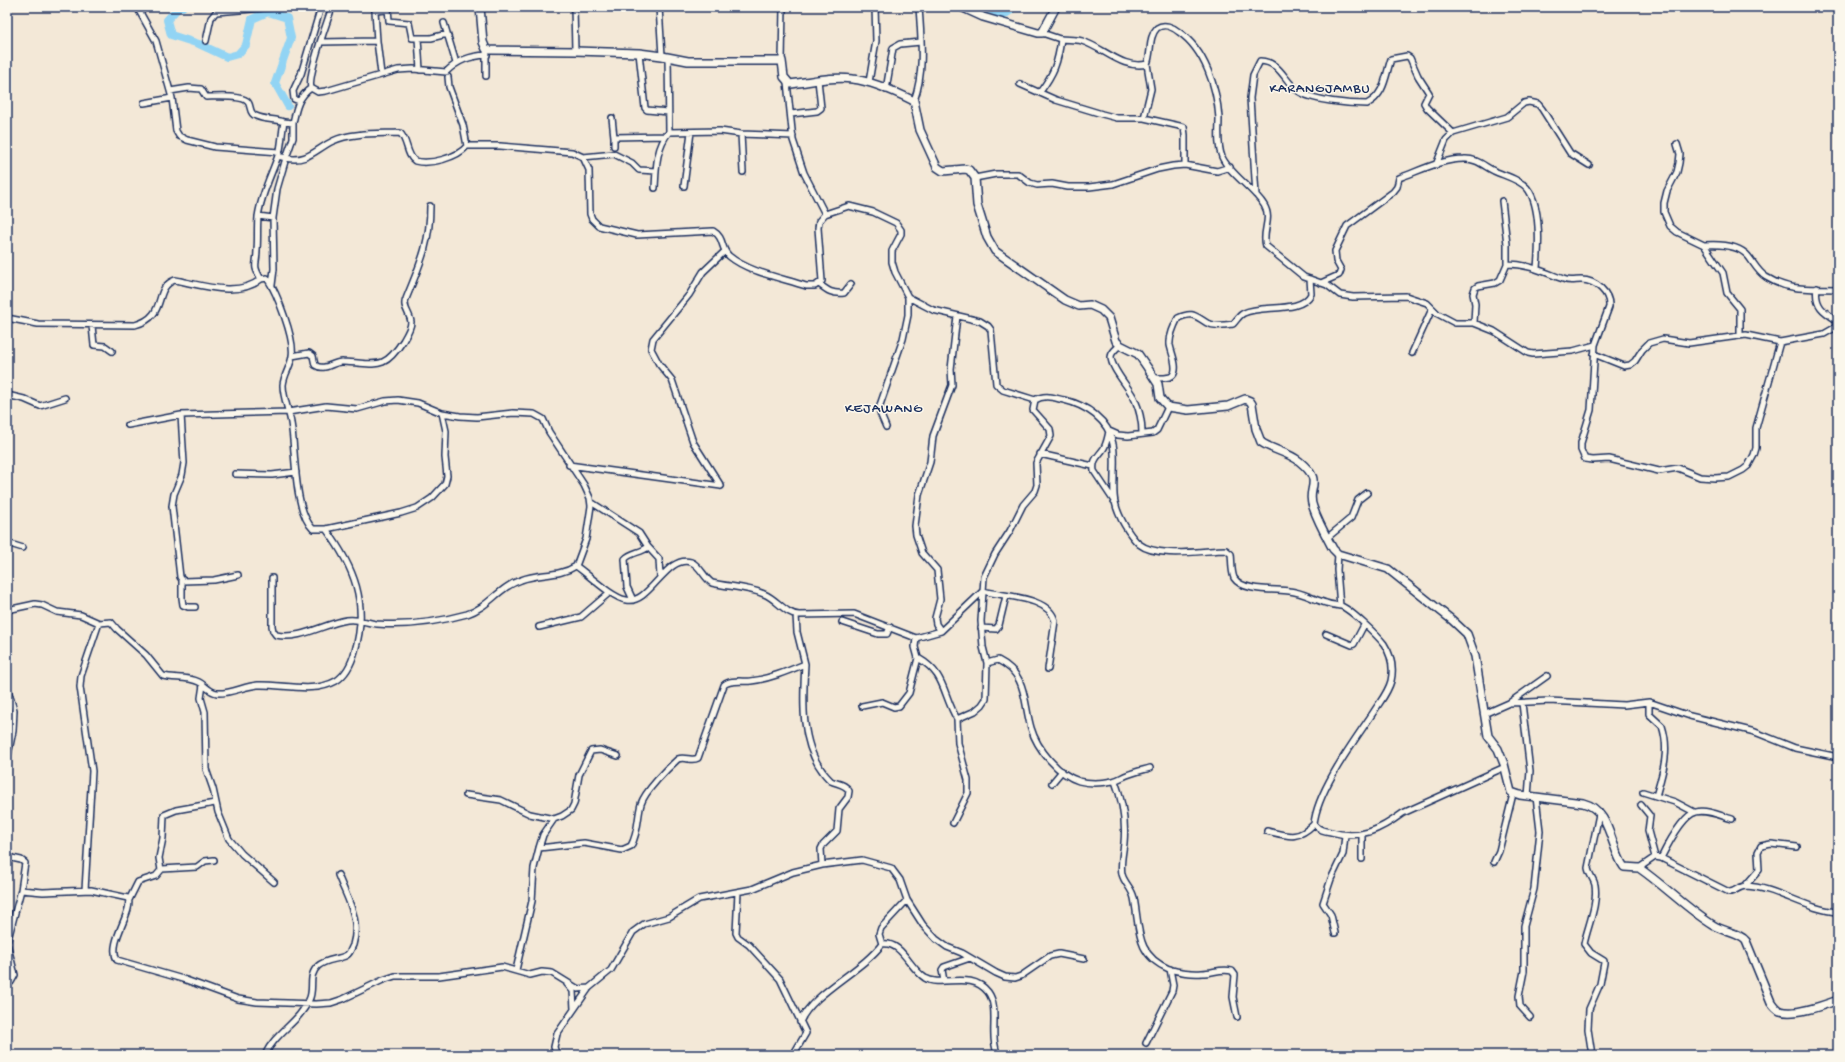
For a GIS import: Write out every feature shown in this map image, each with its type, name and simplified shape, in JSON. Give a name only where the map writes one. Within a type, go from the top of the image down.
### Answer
[{"type":"street","points":[[137,7],[156,41],[170,91],[176,131],[179,136],[187,140],[215,147],[282,156],[297,160],[310,156],[332,141],[347,136],[401,133],[412,160],[419,162],[439,160],[452,156],[461,152],[467,146],[500,146],[572,152],[583,157],[614,154],[632,163],[639,170],[656,171]]},
{"type":"street","points":[[206,41],[214,13],[241,9],[275,7]]},
{"type":"street","points":[[298,102],[294,99],[293,91],[301,74],[321,7]]},
{"type":"street","points":[[311,88],[310,82],[332,7]]},
{"type":"street","points":[[480,7],[483,42],[486,52],[486,76]]},
{"type":"street","points":[[574,7],[575,51]]},
{"type":"street","points":[[655,188],[658,155],[667,134],[668,112],[665,56],[659,7]]},
{"type":"street","points":[[783,7],[782,61],[784,77],[788,82],[793,136],[804,173],[825,214]]},
{"type":"street","points":[[869,82],[876,47],[875,7]]},
{"type":"street","points":[[919,7],[921,42],[919,83],[914,101],[920,130],[937,167],[942,171],[966,169],[969,170],[975,178],[977,205],[987,237],[995,251],[1065,300],[1079,306],[1090,305],[1101,310],[1109,318],[1116,341],[1120,345],[1138,354],[1155,378],[1160,398],[1168,407],[1188,410],[1228,406],[1245,399],[1250,401],[1252,404],[1256,429],[1261,442],[1298,461],[1313,477],[1315,482],[1311,499],[1312,507],[1338,557],[1337,570],[1340,606]]},
{"type":"street","points":[[961,7],[982,17],[1033,33],[1042,33],[1061,39],[1082,41],[1105,54],[1132,65],[1140,66],[1147,64]]},
{"type":"street","points":[[1042,33],[1056,7]]},
{"type":"street","points":[[381,74],[375,9],[388,9],[388,21],[409,23],[412,38],[431,38],[447,34]]},
{"type":"street","points":[[444,23],[456,63]]},
{"type":"street","points":[[1144,118],[1151,89],[1147,64],[1150,58],[1151,39],[1154,30],[1159,26],[1168,26],[1176,29],[1194,47],[1204,62],[1213,85],[1217,106],[1220,151],[1222,159],[1264,204],[1268,214],[1268,224],[1264,238],[1266,246],[1292,268],[1310,280],[1321,283],[1346,296],[1406,296],[1421,300],[1438,314],[1455,323],[1474,323],[1494,331],[1528,353],[1537,354],[1573,351],[1595,345]]},
{"type":"street","points":[[418,38],[420,70]]},
{"type":"street","points":[[1040,92],[1056,68],[1059,59],[1061,39]]},
{"type":"street","points":[[321,42],[377,41]]},
{"type":"street","points":[[886,90],[893,48],[900,44],[921,42]]},
{"type":"street","points":[[311,88],[318,92],[326,91],[381,74],[405,69],[446,72],[456,63],[468,57],[486,52],[575,51],[639,53],[665,56],[688,61],[782,61]]},
{"type":"street","points":[[639,53],[645,108],[647,110],[668,112]]},
{"type":"street","points":[[1256,195],[1250,98],[1253,75],[1260,61],[1277,67],[1293,87],[1301,93],[1328,100],[1367,104],[1378,96],[1383,88],[1391,59],[1407,56],[1410,58],[1420,80],[1429,93],[1424,103],[1427,108],[1453,133]]},
{"type":"street","points":[[448,77],[449,86],[460,114],[467,146]]},
{"type":"street","points":[[788,82],[790,84],[818,80],[851,78],[869,82],[914,101]]},
{"type":"street","points":[[791,114],[821,108],[818,80]]},
{"type":"street","points":[[1020,84],[1056,100],[1116,118],[1144,118],[1184,127],[1184,165]]},
{"type":"street","points":[[170,91],[189,88],[201,89],[206,97],[229,97],[246,100],[251,111],[256,116],[294,123]]},
{"type":"street","points":[[311,88],[298,102],[295,113],[293,138],[282,156],[263,196],[255,270],[260,277],[267,278],[272,285],[277,295],[291,340],[292,356],[283,386],[291,422],[296,472],[302,507],[306,520],[313,529],[326,529],[410,511],[432,498],[445,484],[448,476],[444,457],[446,432],[442,413]]},
{"type":"street","points":[[144,103],[171,98]]},
{"type":"street","points":[[1436,164],[1446,140],[1453,133],[1507,117],[1524,102],[1538,104],[1570,153],[1589,164]]},
{"type":"street","points":[[612,118],[614,146]]},
{"type":"street","points":[[272,285],[274,269],[271,217],[282,156],[284,122]]},
{"type":"street","points":[[614,137],[720,131],[741,134],[793,136]]},
{"type":"street","points":[[684,186],[691,132]]},
{"type":"street","points":[[741,134],[743,172]]},
{"type":"street","points":[[1677,144],[1680,154],[1679,163],[1677,172],[1667,191],[1664,203],[1664,212],[1670,226],[1677,232],[1704,245],[1717,244],[1743,251],[1760,272],[1786,286],[1799,289],[1838,289]]},
{"type":"street","points":[[583,157],[589,170],[590,214],[592,219],[599,226],[637,235],[713,231],[721,238],[725,251],[747,267],[806,286],[815,286],[819,284],[822,277],[818,228],[819,221],[825,214],[849,206],[873,212],[896,223],[901,230],[901,234],[892,251],[892,262],[895,272],[908,297],[908,315],[903,339],[880,405],[880,413],[886,427]]},
{"type":"street","points":[[1321,283],[1341,273],[1336,261],[1335,251],[1347,226],[1394,192],[1399,178],[1436,164],[1462,159],[1473,159],[1502,175],[1517,180],[1526,188],[1535,209],[1539,239],[1537,268]]},
{"type":"street","points":[[975,178],[996,174],[1018,174],[1030,183],[1037,185],[1052,184],[1068,187],[1089,187],[1113,184],[1158,169],[1184,165],[1217,171],[1230,167]]},
{"type":"street","points":[[1474,323],[1475,304],[1473,294],[1475,288],[1478,286],[1495,283],[1500,280],[1507,264],[1507,244],[1502,200]]},
{"type":"street","points":[[292,356],[309,353],[313,356],[315,365],[319,368],[330,366],[338,362],[381,363],[389,360],[402,343],[410,328],[411,323],[405,302],[426,248],[430,223],[430,206]]},
{"type":"street","points":[[260,216],[271,217]]},
{"type":"street","points":[[1704,245],[1723,273],[1729,296],[1740,309],[1740,336]]},
{"type":"street","points":[[569,464],[721,486],[693,442],[672,380],[659,364],[651,349],[653,339],[689,295],[703,272],[725,251]]},
{"type":"street","points":[[1507,264],[1524,264],[1570,281],[1587,281],[1595,285],[1608,296],[1609,308],[1595,345],[1591,410],[1581,443],[1581,450],[1585,459],[1593,460],[1609,458],[1659,471],[1678,468],[1700,477],[1723,478],[1743,470],[1748,466],[1754,456],[1756,448],[1756,428],[1780,342]]},
{"type":"street","points":[[7,318],[38,324],[92,326],[135,325],[145,322],[155,313],[167,285],[175,280],[235,289],[255,284],[260,277]]},
{"type":"street","points":[[1155,378],[1171,377],[1174,375],[1174,365],[1170,344],[1171,335],[1178,318],[1190,314],[1196,315],[1208,323],[1215,325],[1233,324],[1245,312],[1290,306],[1306,299],[1311,294],[1310,280]]},
{"type":"street","points":[[819,284],[830,293],[835,294],[844,293],[851,284]]},
{"type":"street","points":[[1817,288],[1816,297],[1818,304],[1829,315],[1838,321]]},
{"type":"street","points":[[908,297],[933,310],[980,321],[988,326],[991,330],[997,387],[1035,400]]},
{"type":"street","points":[[1412,354],[1432,309]]},
{"type":"street","points":[[941,631],[936,624],[935,618],[940,598],[937,570],[922,553],[916,535],[915,526],[919,495],[930,462],[933,436],[952,385],[950,369],[957,316]]},
{"type":"street","points":[[92,326],[94,344],[105,346],[112,351]]},
{"type":"street","points":[[1594,354],[1624,366],[1630,365],[1635,361],[1642,350],[1649,343],[1655,340],[1670,339],[1681,342],[1696,343],[1740,336],[1780,342],[1824,334],[1838,326]]},
{"type":"street","points":[[1120,345],[1111,354],[1111,359],[1114,368],[1130,391],[1138,407],[1142,424],[1142,433]]},
{"type":"street","points":[[7,396],[24,399],[40,406],[65,398]]},
{"type":"street","points":[[957,719],[975,711],[982,706],[986,699],[987,663],[983,647],[981,628],[983,591],[987,567],[1010,531],[1023,505],[1035,491],[1037,486],[1036,463],[1040,454],[1050,440],[1051,432],[1048,426],[1033,410],[1032,407],[1035,400],[1039,397],[1051,397],[1078,404],[1088,409],[1098,417],[1109,431],[1113,444],[1114,502]]},
{"type":"street","points":[[128,425],[181,415],[288,412],[326,406],[357,408],[385,401],[398,400],[418,403],[442,413],[477,417],[527,413],[539,416],[584,485],[591,502],[586,539],[576,566],[568,571],[522,579],[511,583],[477,610],[447,619],[412,624],[376,624],[355,619],[338,622],[305,633],[282,636],[276,635],[272,626],[272,578]]},
{"type":"street","points":[[1109,431],[1118,435],[1128,436],[1142,433],[1153,433],[1157,430],[1168,407]]},
{"type":"street","points":[[181,415],[184,463],[182,475],[174,494],[172,506],[180,578],[182,581],[183,605],[195,607]]},
{"type":"street","points":[[1109,431],[1107,442],[1094,461],[1093,466],[1097,476],[1114,502],[1133,537],[1146,548],[1181,553],[1226,550],[1231,554],[1234,577],[1239,583],[1255,588],[1299,593],[1325,603],[1340,606],[1364,625],[1384,644],[1391,659],[1391,682],[1386,694],[1350,748],[1323,795],[1314,824],[1301,835],[1296,836],[1289,837],[1267,832]]},
{"type":"street","points":[[1040,454],[1093,466]]},
{"type":"street","points":[[235,474],[272,474],[296,472]]},
{"type":"street","points":[[1328,538],[1351,518],[1358,500],[1367,493]]},
{"type":"street","points":[[591,502],[638,533],[659,559],[660,577]]},
{"type":"street","points":[[7,610],[35,604],[42,605],[57,612],[80,615],[99,623],[111,622],[151,659],[163,676],[192,679],[216,693],[225,693],[259,685],[278,687],[316,687],[335,682],[342,677],[352,663],[357,645],[361,620],[359,592],[342,552],[326,529]]},
{"type":"street","points":[[7,543],[23,548]]},
{"type":"street","points":[[633,600],[627,587],[625,559],[628,556],[643,552],[648,547]]},
{"type":"street","points":[[1338,557],[1388,569],[1461,627],[1470,641],[1475,656],[1488,736],[1500,754],[1504,764],[1509,790],[1513,794],[1591,806],[1606,824],[1624,867],[1637,868],[1658,857],[1669,840],[1687,818],[1694,812]]},
{"type":"street","points":[[576,566],[594,578],[609,593],[626,600],[633,600],[641,597],[660,577],[679,563],[692,562],[697,566],[706,580],[712,583],[766,594],[796,615],[854,614],[916,638],[941,631],[983,591]]},
{"type":"street","points":[[182,581],[214,580],[238,575]]},
{"type":"street","points":[[983,591],[1035,602],[1047,608],[1053,614],[1055,621],[1048,669]]},
{"type":"street","points":[[539,627],[582,617],[609,593]]},
{"type":"street","points":[[981,628],[996,628],[999,625],[1006,596]]},
{"type":"street","points":[[796,615],[797,632],[805,664],[804,714],[811,750],[826,776],[832,781],[846,787],[849,791],[848,797],[839,809],[837,831],[823,845],[821,850],[822,865]]},
{"type":"street","points":[[842,622],[878,634],[887,634],[890,627]]},
{"type":"street","points":[[85,890],[92,771],[80,687],[81,676],[99,623]]},
{"type":"street","points":[[1326,634],[1352,645],[1354,644],[1364,625]]},
{"type":"street","points":[[862,706],[882,702],[894,707],[899,706],[909,693],[918,658],[915,647],[916,638]]},
{"type":"street","points":[[918,658],[928,664],[936,672],[944,685],[948,704],[957,719],[958,743],[968,780],[968,793],[953,823]]},
{"type":"street","points":[[987,663],[998,660],[1008,665],[1017,677],[1025,694],[1031,730],[1046,755],[1062,771],[1080,782],[1094,783],[1115,781],[1150,768]]},
{"type":"street","points":[[539,848],[584,843],[622,850],[632,846],[637,836],[641,802],[659,777],[678,759],[694,760],[698,758],[724,685],[729,682],[762,679],[805,664]]},
{"type":"street","points":[[1484,714],[1509,703],[1547,676]]},
{"type":"street","points":[[203,685],[202,698],[205,712],[206,768],[213,789],[215,803],[229,839],[242,854],[274,882]]},
{"type":"street","points":[[7,687],[14,710],[13,731],[7,760]]},
{"type":"street","points":[[1509,703],[1548,701],[1624,705],[1649,702],[1690,716],[1755,732],[1795,748],[1838,757]]},
{"type":"street","points":[[1649,702],[1649,714],[1662,726],[1666,753],[1666,762],[1656,796]]},
{"type":"street","points":[[1522,703],[1532,797],[1540,831],[1534,889],[1524,926],[1524,971],[1519,996],[1520,1006],[1530,1017]]},
{"type":"street","points":[[466,795],[501,800],[530,814],[554,819],[571,810],[574,804],[579,775],[591,752],[600,750],[618,756]]},
{"type":"street","points":[[1314,824],[1322,830],[1345,835],[1362,834],[1382,827],[1403,812],[1504,764]]},
{"type":"street","points":[[1052,784],[1062,771]]},
{"type":"street","points":[[1115,781],[1124,813],[1125,828],[1122,873],[1124,881],[1131,888],[1134,898],[1141,943],[1147,954],[1155,961],[1170,969],[1202,973],[1221,969],[1232,971],[1235,976],[1234,996],[1237,1017]]},
{"type":"street","points":[[1643,792],[1675,802],[1694,812],[1704,811],[1732,819]]},
{"type":"street","points":[[1494,862],[1501,844],[1513,794]]},
{"type":"street","points":[[161,870],[159,858],[163,838],[164,815],[176,810],[215,803]]},
{"type":"street","points":[[1642,805],[1650,816],[1648,831],[1658,857],[1729,892],[1745,886],[1759,870],[1758,852],[1761,846],[1771,844],[1797,847]]},
{"type":"street","points":[[1592,1055],[1588,1032],[1589,1009],[1600,984],[1604,961],[1591,953],[1584,944],[1592,922],[1595,882],[1589,873],[1588,868],[1599,814]]},
{"type":"street","points":[[516,970],[532,901],[534,868],[539,848],[543,836],[554,819]]},
{"type":"street","points":[[1362,834],[1362,860]]},
{"type":"street","points":[[1335,933],[1331,915],[1323,903],[1331,878],[1343,854],[1345,835]]},
{"type":"street","points":[[7,857],[21,860],[25,863],[21,890],[7,943],[15,974],[11,982],[7,984]]},
{"type":"street","points":[[214,860],[205,861],[196,867],[161,870],[156,876],[138,882],[129,900],[129,905],[115,947],[115,955],[117,960],[186,980],[238,999],[257,1002],[307,1004],[330,1003],[343,1000],[366,987],[395,976],[439,976],[502,967],[530,975],[542,972],[552,973],[581,990],[589,988]]},
{"type":"street","points":[[558,1055],[554,1047],[557,1034],[589,988],[610,970],[628,939],[637,928],[644,924],[669,917],[699,899],[752,889],[794,872],[822,865],[862,860],[891,868],[900,880],[907,900],[923,925],[936,939],[947,947],[962,953],[1005,977],[1015,978],[1021,976],[1050,956],[1064,954],[1084,959]]},
{"type":"street","points":[[1637,868],[1710,923],[1728,933],[1742,936],[1746,941],[1771,1002],[1775,1008],[1780,1011],[1791,1012],[1810,1009],[1838,1000]]},
{"type":"street","points":[[265,1055],[275,1037],[286,1028],[307,1004],[311,995],[311,981],[313,973],[318,966],[335,958],[347,955],[351,951],[354,941],[356,920],[338,875]]},
{"type":"street","points":[[1745,886],[1761,889],[1812,906],[1838,912]]},
{"type":"street","points":[[21,890],[58,892],[85,890],[124,896],[129,900]]},
{"type":"street","points":[[738,892],[736,933],[738,937],[749,945],[780,979],[806,1033],[793,1055]]},
{"type":"street","points":[[882,944],[879,934],[881,928],[907,900]]},
{"type":"street","points":[[800,1022],[815,1002],[856,970],[882,944],[887,944],[896,946],[909,963],[925,978],[936,981],[955,979],[969,981],[988,992],[993,1008],[994,1037],[997,1055]]},
{"type":"street","points":[[944,981],[942,970],[944,967],[970,958]]},
{"type":"street","points":[[1146,1042],[1172,991],[1173,985],[1170,969]]},
{"type":"street","points":[[563,980],[572,991],[574,1010]]},
{"type":"waterway","points":[[182,7],[178,8],[167,20],[171,35],[199,44],[227,57],[238,54],[246,45],[252,19],[268,12],[287,18],[291,38],[275,83],[288,106]]},
{"type":"waterway","points":[[983,7],[1004,15],[1010,11],[1012,7]]},
{"type":"district","name":"KARANGJAMBU","points":[[1320,89]]},
{"type":"district","name":"KEJAWANG","points":[[884,409]]}]
